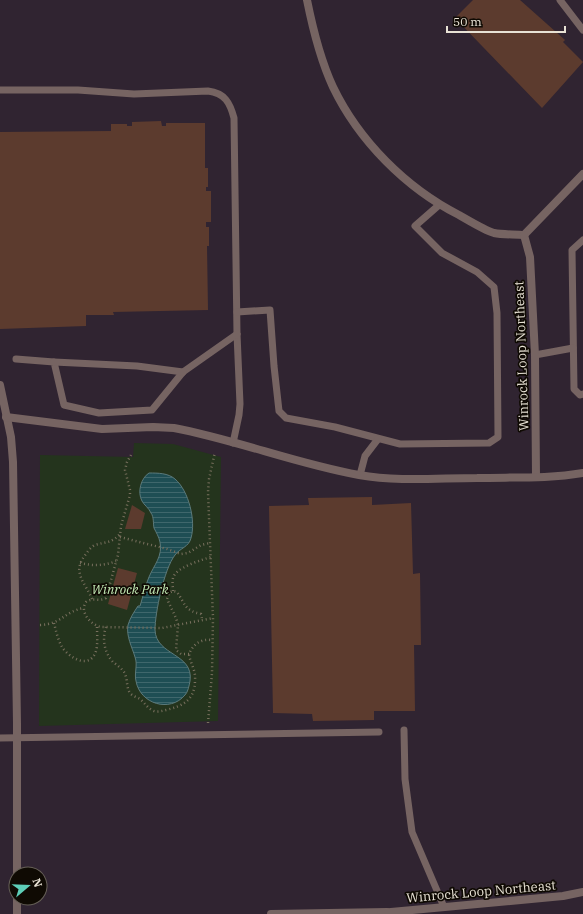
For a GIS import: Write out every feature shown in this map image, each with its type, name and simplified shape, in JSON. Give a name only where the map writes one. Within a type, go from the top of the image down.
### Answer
[{"type":"street","points":[[307,0],[316,42],[324,65],[346,109],[360,130],[391,166],[439,205],[494,233],[524,235],[583,174]]},
{"type":"street","name":"Winrock Loop Northeast","points":[[524,235],[530,257],[535,355],[536,477]]},
{"type":"street","points":[[0,385],[3,416],[11,439],[13,462],[17,738],[17,866]]},
{"type":"street","points":[[3,416],[97,428],[174,428],[360,475],[398,479],[536,477],[583,474]]},
{"type":"street","name":"Winrock Loop Northeast","points":[[382,914],[562,896],[583,892]]},
{"type":"street","points":[[271,914],[391,912]]},
{"type":"lane","points":[[560,0],[583,30]]},
{"type":"lane","points":[[0,90],[64,89],[134,94],[208,91],[214,92],[225,98],[232,106],[234,118],[237,334],[240,404],[233,443]]},
{"type":"lane","points":[[237,312],[270,310],[279,411],[286,418],[335,427],[400,444],[489,443],[498,437],[497,313],[494,287],[477,272],[442,253],[415,226],[439,205]]},
{"type":"lane","points":[[583,240],[572,250],[574,389],[580,395],[583,394]]},
{"type":"lane","points":[[54,362],[64,405],[99,413],[152,410],[183,372],[237,334]]},
{"type":"lane","points":[[535,355],[573,348]]},
{"type":"lane","points":[[16,358],[54,362],[138,366],[183,372]]},
{"type":"lane","points":[[360,475],[365,456],[378,439]]},
{"type":"lane","points":[[404,730],[405,779],[412,832],[444,907]]},
{"type":"lane","points":[[0,738],[379,732]]},
{"type":"path","points":[[208,723],[212,673],[212,618],[208,492],[210,473],[215,452]]},
{"type":"path","points":[[131,455],[125,470],[130,495],[123,515],[117,561],[106,598],[102,600],[92,599],[86,602],[84,608],[86,615],[92,623],[97,626],[106,627],[162,628],[212,618]]},
{"type":"path","points":[[92,599],[80,579],[79,569],[80,563],[93,546],[109,542],[120,535],[184,554],[201,545],[210,543]]},
{"type":"path","points":[[173,591],[173,578],[176,573],[211,557]]},
{"type":"path","points":[[80,563],[100,565],[117,561]]},
{"type":"path","points":[[173,591],[178,594],[186,607],[192,612],[201,614],[202,619]]},
{"type":"path","points":[[173,591],[169,593],[167,600],[178,625],[176,650],[180,654],[189,654]]},
{"type":"path","points":[[40,625],[54,623],[73,610],[84,608]]},
{"type":"path","points":[[54,623],[59,639],[66,652],[74,658],[83,661],[90,659],[96,653],[97,626]]},
{"type":"path","points":[[106,627],[104,645],[109,656],[124,672],[129,692],[139,698],[154,711],[158,712],[177,707],[186,703],[190,698],[196,680],[189,654],[191,649],[199,641],[212,640]]},
{"type":"shaded area","points":[[0,0],[583,0],[583,914],[0,914]]},
{"type":"green space","name":"Winrock Park","points":[[134,443],[173,444],[221,457],[218,721],[39,726],[40,455],[133,457]]},
{"type":"water","points":[[149,473],[166,474],[180,484],[188,498],[193,523],[190,541],[175,555],[167,570],[158,602],[155,630],[157,639],[161,645],[181,659],[190,672],[188,691],[185,695],[179,701],[164,705],[149,700],[139,689],[136,681],[136,660],[128,633],[129,622],[138,606],[140,606],[148,580],[158,560],[161,547],[154,528],[153,516],[142,501],[140,494],[142,482]]},
{"type":"building","points":[[473,0],[520,0],[565,40],[563,42],[583,62],[542,108],[455,18]]},
{"type":"building","points":[[161,121],[162,126],[166,126],[166,123],[205,123],[205,168],[208,168],[208,187],[206,187],[206,191],[211,191],[211,222],[206,222],[206,227],[209,227],[209,246],[207,246],[208,310],[113,312],[114,315],[86,315],[86,326],[0,329],[0,132],[111,131],[111,124],[127,124],[127,126],[132,126],[132,122]]},
{"type":"building","points":[[372,497],[372,505],[411,503],[413,574],[420,573],[421,645],[414,645],[415,711],[374,711],[374,720],[313,721],[312,714],[273,713],[269,506],[309,505],[308,498]]},
{"type":"building","points":[[132,505],[145,513],[141,529],[125,529]]},
{"type":"building","points":[[118,568],[137,573],[127,610],[108,604]]}]
